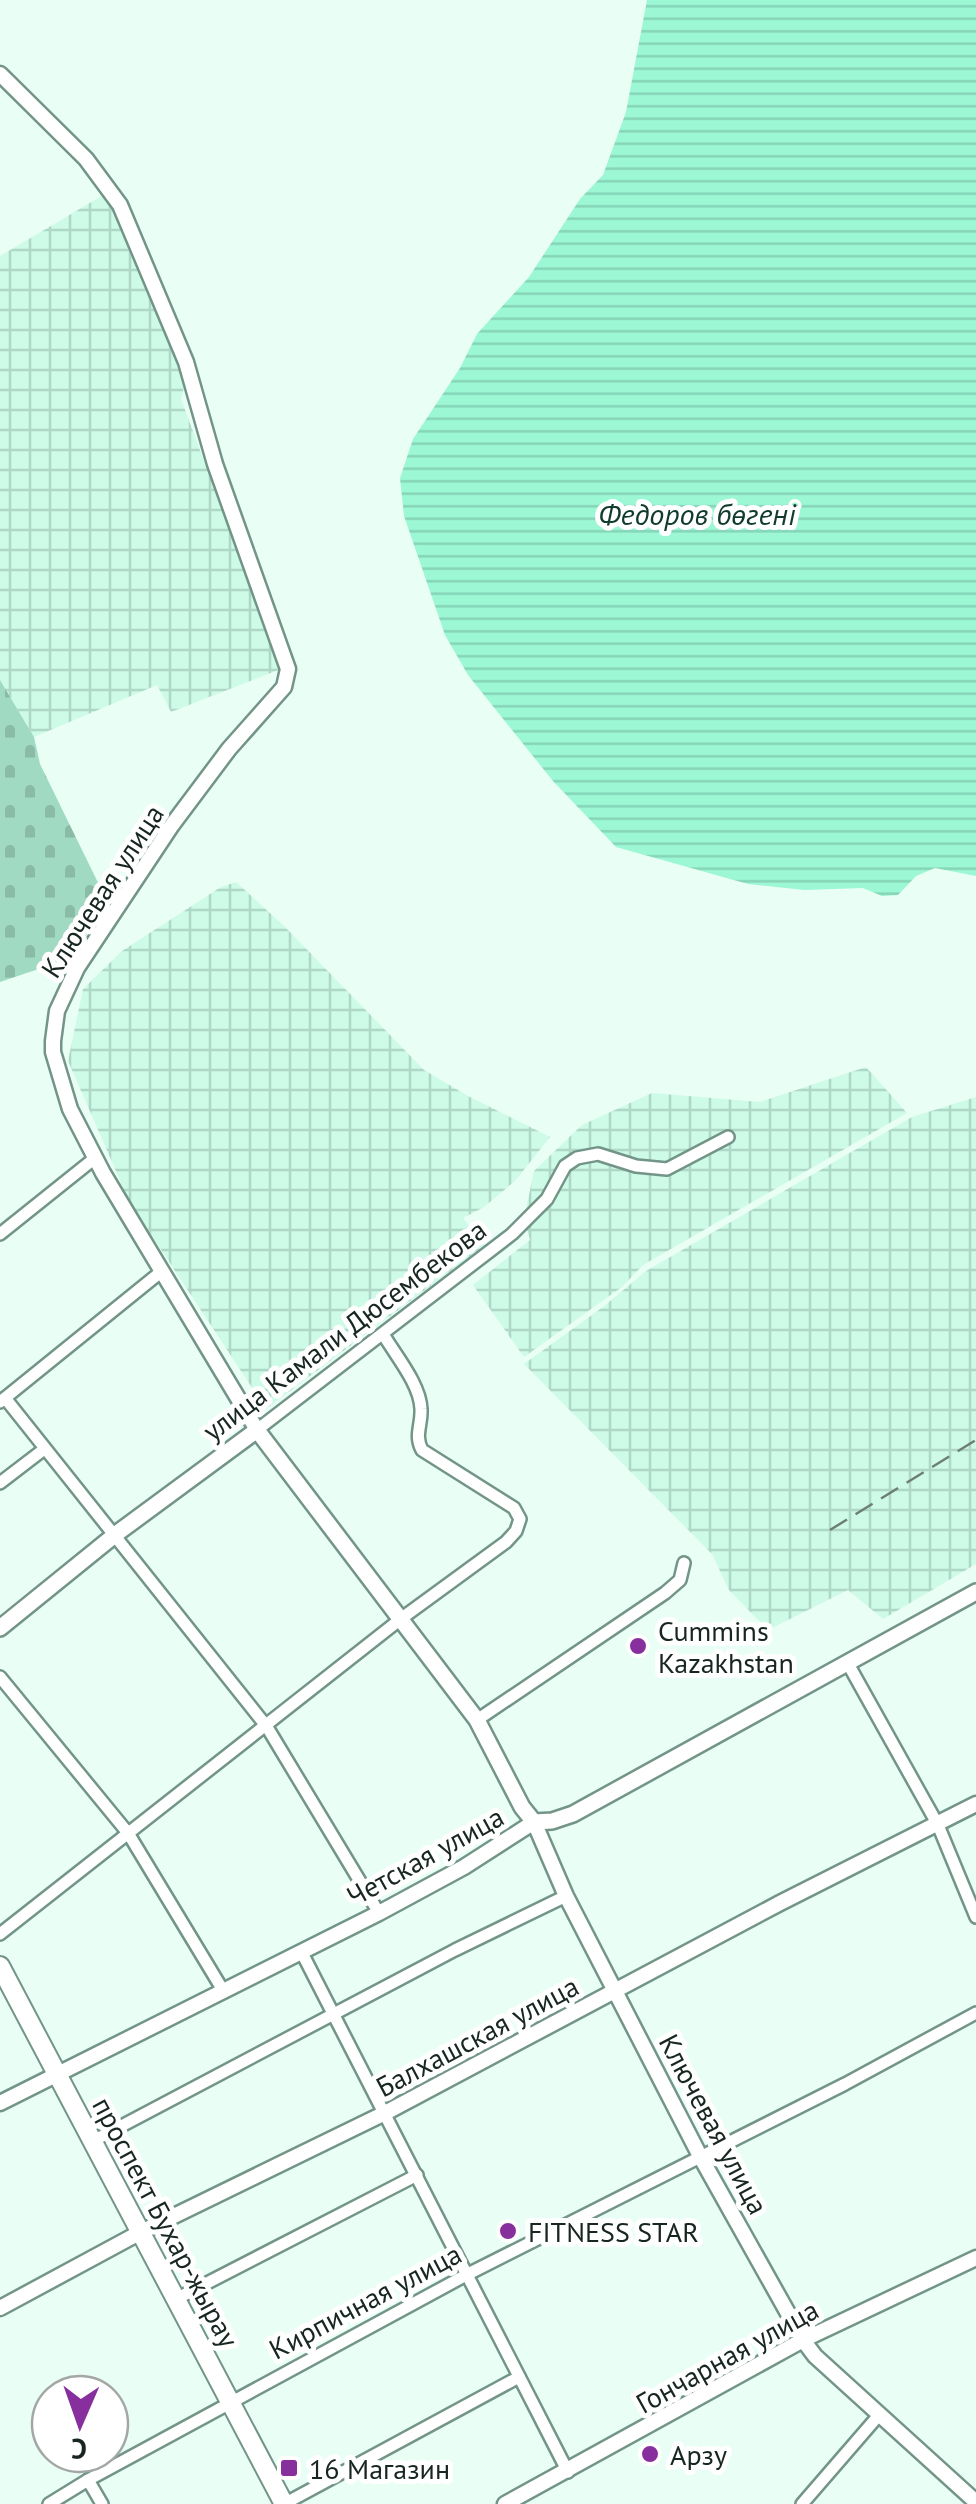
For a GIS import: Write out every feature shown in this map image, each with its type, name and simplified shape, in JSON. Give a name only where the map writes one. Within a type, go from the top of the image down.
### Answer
[{"type":"main road","name":"улица Камали Дюсембекова","points":[[0,1628],[116,1534],[256,1430]]},
{"type":"main road","name":"Ключевая улица","points":[[256,1430],[477,1720],[522,1807],[534,1822]]},
{"type":"main road","name":"Четская улица","points":[[534,1822],[573,1814],[976,1592]]},
{"type":"main road","name":"проспект Бухар-жырау","points":[[0,1966],[284,2504]]},
{"type":"street","name":"Ключевая улица","points":[[0,74],[86,159],[120,205],[186,362],[215,464],[288,669],[284,687],[229,749],[172,825],[77,968],[57,1011],[53,1052],[70,1109],[95,1158],[256,1430]]},
{"type":"street","name":"улица Камали Дюсембекова","points":[[256,1430],[512,1234],[547,1199],[565,1166],[577,1158],[598,1154],[636,1166],[667,1169],[728,1137]]},
{"type":"street","points":[[0,1234],[95,1158]]},
{"type":"street","points":[[162,1271],[2,1400],[116,1534],[267,1727],[379,1913]]},
{"type":"street","points":[[0,1934],[516,1531],[520,1519],[502,1498],[422,1450],[416,1440],[421,1408],[416,1388],[383,1334]]},
{"type":"street","points":[[0,1483],[43,1450]]},
{"type":"street","points":[[477,1720],[665,1594],[680,1580],[684,1564]]},
{"type":"street","points":[[847,1662],[938,1825],[976,1917]]},
{"type":"street","points":[[0,1677],[128,1833],[224,1992]]},
{"type":"street","name":"Балхашская улица","points":[[0,2308],[138,2233],[384,2113],[976,1804]]},
{"type":"street","name":"Ключевая улица","points":[[534,1822],[566,1896],[700,2156],[804,2340],[815,2356],[976,2502]]},
{"type":"street","name":"Четская улица","points":[[0,2103],[379,1913],[464,1867],[534,1822]]},
{"type":"street","points":[[93,2142],[454,1950],[566,1896]]},
{"type":"street","points":[[302,1952],[568,2472]]},
{"type":"street","name":"Кирпичная улица","points":[[49,2504],[468,2274],[976,2014]]},
{"type":"street","points":[[174,2300],[417,2175]]},
{"type":"street","name":"Гончарная улица","points":[[505,2504],[804,2340],[976,2258]]},
{"type":"street","points":[[284,2504],[519,2377]]},
{"type":"street","points":[[802,2504],[878,2414]]},
{"type":"street","points":[[88,2480],[102,2504]]},
{"type":"shaded area","points":[[105,194],[185,383],[181,399],[281,669],[171,712],[157,685],[34,737],[0,680],[0,256]]},
{"type":"shaded area","points":[[236,882],[424,1070],[550,1137],[515,1181],[484,1207],[463,1218],[485,1245],[266,1409],[129,1201],[68,1061],[83,989],[122,951],[221,887]]},
{"type":"shaded area","points":[[866,1067],[907,1113],[643,1265],[622,1287],[524,1357],[473,1285],[530,1240],[524,1219],[534,1171],[582,1125],[652,1093],[760,1102]]},
{"type":"shaded area","points":[[976,1097],[976,1564],[883,1619],[848,1590],[768,1630],[729,1590],[712,1554],[524,1364],[646,1271],[912,1117]]},
{"type":"green space","points":[[0,680],[34,737],[40,764],[106,899],[74,957],[0,982]]},
{"type":"water","name":"Федоров бөгені","points":[[647,0],[976,0],[976,876],[935,868],[916,876],[898,895],[882,896],[863,888],[805,890],[748,884],[616,847],[553,781],[468,675],[445,635],[404,516],[400,478],[413,439],[460,368],[477,334],[529,277],[580,199],[603,175],[626,112]]},
{"type":"railway","points":[[830,1530],[976,1440]]},
{"type":"place","name":"Cummins Kazakhstan","points":[[638,1646]]},
{"type":"place","name":"FITNESS STAR","points":[[508,2231]]},
{"type":"place","name":"Арзу","points":[[650,2454]]},
{"type":"place","name":"16 Магазин","points":[[289,2468]]}]
